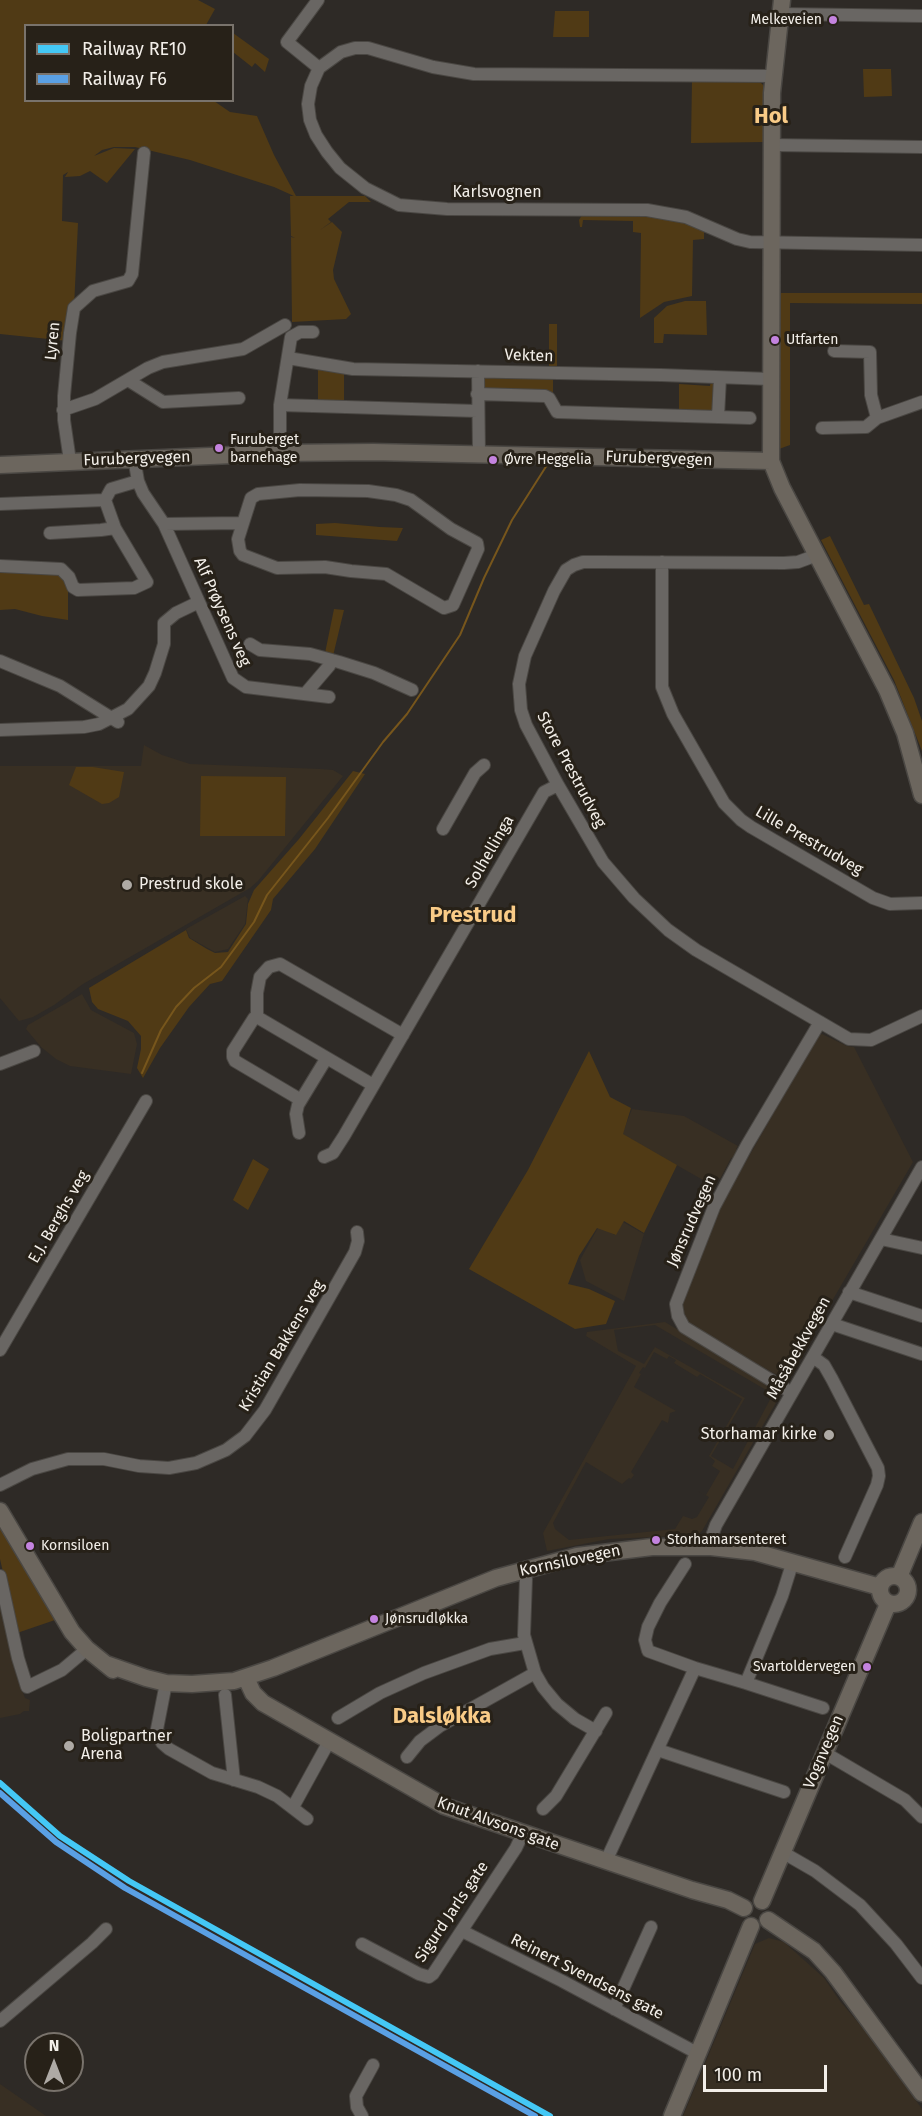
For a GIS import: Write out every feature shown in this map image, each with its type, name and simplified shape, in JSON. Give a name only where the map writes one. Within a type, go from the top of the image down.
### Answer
[{"type":"main road","points":[[782,7],[772,76],[771,461],[782,488],[898,715],[915,762],[922,795]]},
{"type":"main road","name":"Furubergvegen","points":[[0,465],[280,453],[479,454],[771,461]]},
{"type":"main road","name":"Kornsilovegen","points":[[0,1511],[63,1618],[87,1649],[117,1674],[129,1679],[188,1692],[224,1690],[496,1578],[570,1558],[606,1552],[652,1547],[711,1547],[747,1551],[793,1561],[880,1587]]},
{"type":"main road","points":[[899,1577],[922,1522]]},
{"type":"main road","points":[[899,1577],[915,1593],[902,1603],[888,1604],[881,1598],[880,1587],[886,1578],[899,1577]]},
{"type":"main road","name":"Vognvegen","points":[[762,1901],[888,1604]]},
{"type":"main road","name":"Knut Alvsons gate","points":[[247,1681],[253,1694],[263,1703],[437,1803],[457,1812],[728,1900],[744,1908]]},
{"type":"main road","points":[[751,1926],[743,1916],[744,1908],[753,1900],[762,1901],[768,1907],[768,1920]]},
{"type":"main road","points":[[751,1926],[759,1926],[768,1920]]},
{"type":"main road","points":[[768,1920],[814,1952],[833,1972],[922,2092]]},
{"type":"main road","points":[[672,2116],[751,1926]]},
{"type":"street","points":[[318,0],[287,42],[319,68],[341,52],[362,48],[433,67],[474,74],[772,76]]},
{"type":"street","points":[[782,7],[922,16]]},
{"type":"street","name":"Karlsvognen","points":[[319,68],[311,86],[308,104],[310,120],[320,142],[346,174],[389,201],[414,207],[447,209],[656,211],[686,217],[750,243],[922,245]]},
{"type":"street","points":[[771,145],[922,147]]},
{"type":"street","name":"Lyren","points":[[70,461],[63,410],[74,308],[93,291],[128,281],[132,274],[144,153]]},
{"type":"street","points":[[63,410],[95,399],[148,368],[163,362],[243,349],[285,325]]},
{"type":"street","points":[[280,453],[280,405],[291,337],[300,332],[313,332]]},
{"type":"street","points":[[834,351],[870,352],[871,394],[878,418]]},
{"type":"street","name":"Vekten","points":[[288,358],[353,369],[770,379]]},
{"type":"street","points":[[478,371],[479,454]]},
{"type":"street","points":[[718,417],[720,378]]},
{"type":"street","points":[[128,380],[163,402],[239,398]]},
{"type":"street","points":[[477,394],[545,396],[549,398],[557,412],[750,418]]},
{"type":"street","points":[[822,428],[866,427],[878,418],[922,402]]},
{"type":"street","points":[[280,405],[477,411]]},
{"type":"street","name":"Alf Prøysens veg","points":[[134,458],[138,481],[164,524],[233,678],[246,687],[329,697]]},
{"type":"street","points":[[0,566],[62,569],[69,577],[73,587],[78,590],[134,588],[147,582],[115,528],[105,500],[111,489],[138,481]]},
{"type":"street","points":[[300,490],[368,491],[396,495],[411,500],[450,529],[477,543],[478,549],[453,605],[444,608],[386,574],[325,567],[277,568],[256,561],[240,551],[238,539],[242,523],[254,495],[300,490]]},
{"type":"street","points":[[0,504],[105,500]]},
{"type":"street","points":[[164,524],[242,523]]},
{"type":"street","points":[[50,533],[115,528]]},
{"type":"street","name":"Store Prestrudveg","points":[[817,555],[798,562],[583,562],[566,570],[525,656],[521,669],[519,695],[521,710],[526,725],[558,785],[603,862],[644,908],[668,930],[696,950],[849,1039],[861,1041],[881,1036],[922,1016]]},
{"type":"street","name":"Lille Prestrudveg","points":[[662,562],[660,673],[664,695],[672,714],[724,803],[751,827],[873,898],[890,904],[922,903]]},
{"type":"street","points":[[0,730],[84,727],[116,720],[140,697],[152,680],[164,644],[164,623],[176,613],[199,603]]},
{"type":"street","name":"Alf Prøysens veg","points":[[250,644],[260,650],[310,654],[332,660],[374,673],[412,690]]},
{"type":"street","points":[[0,660],[60,686],[116,720]]},
{"type":"street","points":[[305,694],[332,660]]},
{"type":"street","points":[[443,829],[475,773],[484,765]]},
{"type":"street","name":"Solhellinga","points":[[324,1157],[333,1153],[339,1145],[544,792],[558,785]]},
{"type":"street","points":[[257,1017],[257,993],[260,978],[269,967],[277,964],[402,1035]]},
{"type":"street","points":[[257,1017],[373,1085]]},
{"type":"street","points":[[257,1017],[251,1021],[232,1057],[301,1100]]},
{"type":"street","name":"Jønsrudvegen","points":[[792,1393],[684,1328],[678,1316],[676,1304],[714,1207],[820,1022]]},
{"type":"street","points":[[0,1064],[34,1051]]},
{"type":"street","points":[[299,1133],[296,1114],[301,1100],[326,1059]]},
{"type":"street","name":"E.J. Berghs veg","points":[[0,1350],[146,1101]]},
{"type":"street","name":"Måsåbekkvegen","points":[[711,1547],[716,1525],[922,1167]]},
{"type":"street","name":"Kristian Bakkens veg","points":[[0,1485],[32,1469],[68,1459],[104,1459],[139,1466],[169,1468],[196,1463],[226,1450],[245,1436],[266,1410],[355,1252],[358,1241],[357,1232]]},
{"type":"street","points":[[881,1239],[922,1248]]},
{"type":"street","points":[[849,1292],[922,1316]]},
{"type":"street","points":[[832,1324],[922,1354]]},
{"type":"street","points":[[813,1357],[824,1365],[878,1468],[877,1485],[845,1557]]},
{"type":"street","points":[[746,1683],[782,1596],[793,1561]]},
{"type":"street","points":[[685,1564],[660,1603],[648,1627],[645,1646],[648,1651],[694,1668],[823,1708]]},
{"type":"street","points":[[524,1570],[526,1579],[525,1643],[535,1673],[557,1704],[575,1719],[596,1731]]},
{"type":"street","points":[[0,1576],[18,1658],[27,1687],[62,1670],[87,1649]]},
{"type":"street","points":[[338,1718],[380,1693],[424,1673],[490,1649],[525,1643]]},
{"type":"street","points":[[606,1861],[694,1668]]},
{"type":"street","points":[[407,1757],[420,1741],[440,1726],[535,1673]]},
{"type":"street","points":[[165,1686],[157,1729],[162,1743],[212,1773],[258,1787],[277,1796],[307,1819]]},
{"type":"street","points":[[225,1695],[234,1780]]},
{"type":"street","points":[[543,1809],[556,1796],[606,1713]]},
{"type":"street","points":[[292,1807],[326,1747]]},
{"type":"street","points":[[658,1750],[784,1792]]},
{"type":"street","points":[[825,1753],[905,1800],[922,1817]]},
{"type":"street","name":"Sigurd Jarls gate","points":[[362,1944],[429,1977],[437,1971],[516,1848],[523,1833]]},
{"type":"street","points":[[782,1852],[821,1875],[860,1905],[896,1944],[922,1978]]},
{"type":"street","points":[[614,2009],[651,1927]]},
{"type":"street","points":[[0,2021],[106,1929]]},
{"type":"street","name":"Reinert Svendsens gate","points":[[462,1931],[697,2053]]},
{"type":"street","points":[[363,2116],[357,2107],[356,2096],[374,2065]]},
{"type":"shaded area","points":[[0,0],[198,0],[215,9],[207,24],[24,24],[24,102],[215,102],[230,112],[257,116],[274,155],[296,196],[365,196],[371,202],[349,202],[328,219],[331,222],[320,230],[332,222],[342,232],[333,270],[334,279],[351,314],[346,319],[292,322],[291,237],[295,238],[291,236],[290,196],[294,196],[274,187],[190,160],[135,147],[114,147],[102,150],[94,156],[114,148],[135,149],[107,183],[90,171],[80,176],[65,177],[68,172],[63,175],[62,221],[78,223],[74,307],[68,341],[0,334]]},
{"type":"shaded area","points":[[555,11],[589,11],[589,37],[553,37]]},
{"type":"shaded area","points":[[234,34],[269,59],[265,72],[255,63],[252,67],[234,53]]},
{"type":"shaded area","points":[[863,69],[891,69],[892,96],[864,97]]},
{"type":"shaded area","points":[[692,80],[759,81],[765,89],[765,142],[691,143]]},
{"type":"shaded area","points":[[582,215],[654,215],[674,218],[704,231],[704,239],[693,240],[692,296],[664,302],[640,318],[641,233],[633,232],[633,221],[583,220],[582,227],[580,227],[579,220]]},
{"type":"shaded area","points":[[778,290],[781,293],[922,293],[922,304],[790,303],[790,445],[779,449]]},
{"type":"shaded area","points":[[685,301],[706,301],[707,335],[664,334],[663,343],[654,343],[654,318],[667,306]]},
{"type":"shaded area","points":[[549,324],[557,324],[557,370],[549,370]]},
{"type":"shaded area","points":[[318,367],[344,370],[344,403],[318,403]]},
{"type":"shaded area","points":[[485,375],[553,375],[553,398],[483,392]]},
{"type":"shaded area","points":[[711,380],[714,381],[714,412],[679,413],[679,384],[710,386]]},
{"type":"shaded area","points":[[335,523],[403,528],[397,541],[316,535],[316,524]]},
{"type":"shaded area","points":[[830,536],[864,605],[869,604],[914,698],[922,721],[922,751],[894,680],[821,540]]},
{"type":"shaded area","points":[[0,569],[57,570],[68,587],[68,620],[15,609],[0,610]]},
{"type":"shaded area","points":[[334,609],[344,610],[332,660],[324,658]]},
{"type":"shaded area","name":"Prestrud skole","points":[[144,745],[162,755],[190,764],[333,770],[343,776],[250,888],[83,984],[54,1005],[33,1017],[19,1021],[0,998],[0,766],[141,766]]},
{"type":"shaded area","points":[[76,767],[124,772],[119,797],[102,804],[69,785]]},
{"type":"shaded area","points":[[353,771],[365,774],[315,849],[273,899],[271,910],[222,981],[210,984],[189,1007],[160,1048],[143,1078],[137,1068],[141,1036],[128,1021],[98,1009],[92,1002],[89,988],[186,930],[189,938],[207,949],[215,953],[228,952],[246,924],[248,904],[254,890],[299,839]]},
{"type":"shaded area","points":[[201,776],[286,777],[285,836],[200,836]]},
{"type":"shaded area","points":[[245,896],[248,899],[245,924],[228,949],[215,952],[190,938],[186,929]]},
{"type":"shaded area","points":[[82,994],[91,1010],[134,1033],[137,1044],[131,1074],[70,1066],[56,1059],[41,1047],[26,1029],[28,1025]]},
{"type":"shaded area","points":[[822,1034],[854,1047],[913,1162],[786,1380],[688,1325],[681,1308],[690,1280],[724,1200],[812,1046]]},
{"type":"shaded area","points":[[589,1051],[610,1097],[631,1108],[623,1134],[677,1165],[644,1233],[624,1221],[616,1235],[597,1228],[579,1256],[568,1284],[589,1289],[615,1301],[606,1324],[575,1329],[469,1269],[528,1170]]},
{"type":"shaded area","points":[[632,1109],[684,1116],[738,1146],[736,1149],[738,1150],[720,1179],[715,1176],[710,1184],[622,1134]]},
{"type":"shaded area","points":[[253,1159],[269,1169],[248,1210],[233,1200]]},
{"type":"shaded area","points":[[623,1222],[644,1234],[624,1301],[586,1281],[580,1260],[599,1226],[615,1235]]},
{"type":"shaded area","points":[[665,1322],[779,1390],[781,1394],[702,1531],[697,1535],[609,1539],[547,1551],[543,1533],[636,1366],[586,1336],[587,1332]],"holes":[[[655,1325],[773,1394],[733,1469],[711,1456],[745,1398],[655,1347],[644,1364],[618,1351],[614,1330]],[[654,1352],[667,1359],[669,1356],[676,1360],[674,1363],[697,1377],[700,1374],[742,1399],[709,1456],[715,1461],[712,1466],[720,1471],[706,1495],[698,1491],[709,1497],[697,1517],[692,1519],[683,1516],[675,1529],[569,1540],[555,1529],[553,1523],[586,1462],[622,1484],[629,1478],[631,1479],[634,1475],[631,1472],[662,1420],[668,1423],[670,1413],[676,1411],[634,1387],[641,1374],[639,1373],[643,1367],[645,1368]]]},
{"type":"shaded area","points":[[0,1526],[55,1620],[17,1633],[0,1559]]},
{"type":"shaded area","points":[[0,1603],[16,1675],[25,1698],[30,1700],[29,1711],[0,1718]]},
{"type":"shaded area","points":[[769,1938],[784,1942],[824,1978],[872,2039],[922,2109],[922,2116],[683,2116],[755,1944]]},
{"type":"shaded area","points":[[0,2084],[46,2116],[0,2116]]},
{"type":"waterway","points":[[142,1073],[161,1030],[176,1007],[194,988],[221,967],[254,922],[267,895],[328,818],[383,742],[407,714],[460,635],[512,520],[547,465]]},
{"type":"rail line","name":"RE10","points":[[0,1783],[60,1836],[129,1881],[550,2116]]},
{"type":"rail line","name":"F6","points":[[0,1793],[56,1842],[125,1888],[535,2116]]},
{"type":"place","name":"Melkeveien","points":[[833,20]]},
{"type":"place","name":"Utfarten","points":[[775,340]]},
{"type":"place","name":"Furuberget barnehage","points":[[219,448]]},
{"type":"place","name":"Øvre Heggelia","points":[[493,460]]},
{"type":"place","name":"Prestrud skole","points":[[127,885]]},
{"type":"place","name":"Storhamar kirke","points":[[829,1435]]},
{"type":"place","name":"Storhamarsenteret","points":[[656,1540]]},
{"type":"place","name":"Kornsiloen","points":[[30,1546]]},
{"type":"place","name":"Jønsrudløkka","points":[[374,1619]]},
{"type":"place","name":"Svartoldervegen","points":[[867,1667]]},
{"type":"place","name":"Boligpartner Arena","points":[[69,1746]]},
{"type":"district","name":"Hol","points":[[771,117]]},
{"type":"district","name":"Prestrud","points":[[473,916]]},
{"type":"district","name":"Dalsløkka","points":[[442,1717]]}]
